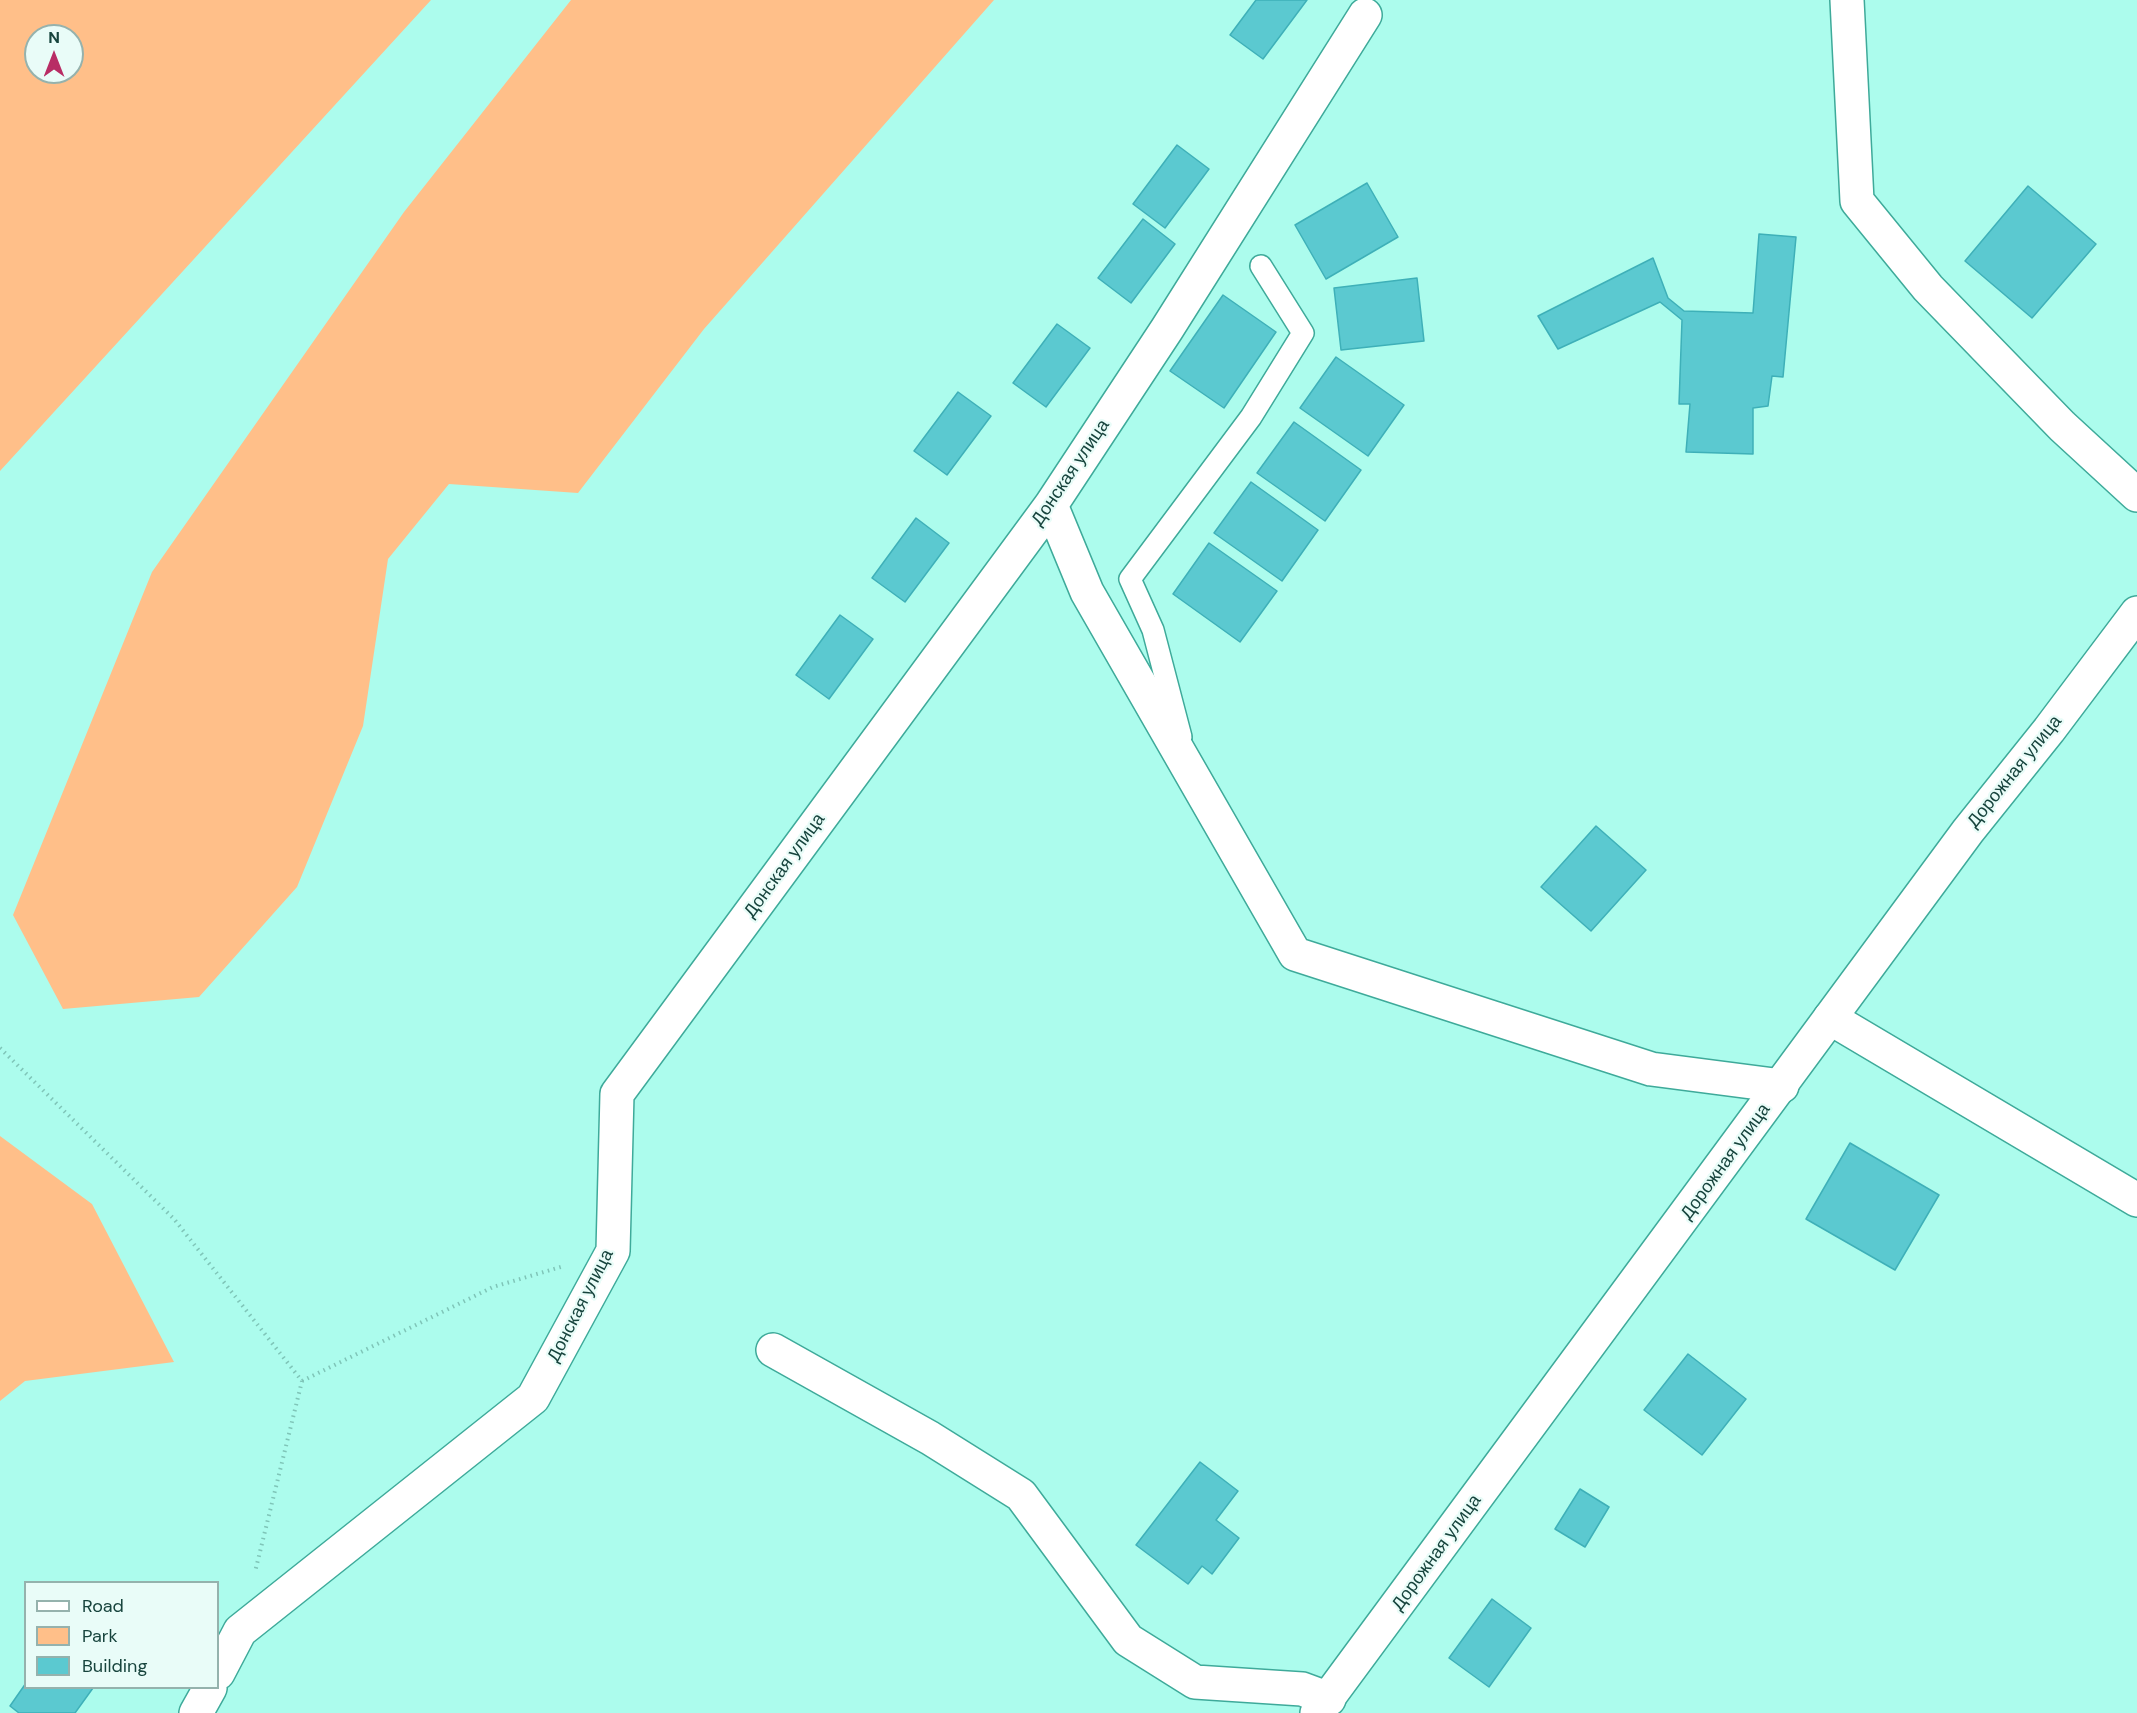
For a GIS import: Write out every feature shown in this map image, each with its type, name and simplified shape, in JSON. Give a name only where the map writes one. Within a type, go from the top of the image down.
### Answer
[{"type":"street","points":[[1846,0],[1857,201],[1928,288],[2062,426],[2137,495]]},
{"type":"street","name":"Донская улица","points":[[219,1671],[240,1631],[533,1398],[613,1251],[617,1094],[1051,505],[1167,329],[1365,15]]},
{"type":"street","points":[[1051,505],[1087,592],[1295,954],[1651,1069],[1782,1086]]},
{"type":"street","name":"Дорожная улица","points":[[1323,1706],[1968,831],[2049,730],[2137,613]]},
{"type":"street","points":[[1830,1018],[2137,1200]]},
{"type":"street","points":[[773,1350],[930,1438],[1022,1495],[1128,1640],[1195,1682],[1302,1689],[1323,1706]]},
{"type":"street","points":[[196,1713],[209,1689]]},
{"type":"lane","points":[[1189,770],[1153,630],[1130,579],[1251,417],[1303,333],[1261,266]]},
{"type":"path","points":[[0,1048],[174,1219],[302,1381]]},
{"type":"path","points":[[254,1574],[302,1381],[493,1287],[613,1251]]},
{"type":"green space","points":[[0,0],[431,0],[0,471]]},
{"type":"green space","points":[[571,0],[994,0],[704,329],[578,493],[449,484],[388,559],[363,726],[297,887],[199,997],[63,1009],[13,915],[152,572],[404,212]]},
{"type":"green space","points":[[0,1136],[92,1204],[174,1362],[25,1381],[0,1401]]},
{"type":"building","points":[[1256,0],[1307,0],[1263,59],[1230,35]]},
{"type":"building","points":[[1177,145],[1209,169],[1165,228],[1133,204]]},
{"type":"building","points":[[1367,183],[1398,237],[1326,279],[1295,225]]},
{"type":"building","points":[[2028,186],[2096,244],[2032,318],[1965,261]]},
{"type":"building","points":[[1143,219],[1175,244],[1131,303],[1098,278]]},
{"type":"building","points":[[1759,234],[1796,237],[1783,377],[1772,376],[1768,406],[1753,408],[1753,454],[1686,452],[1690,404],[1679,404],[1682,320],[1660,302],[1558,349],[1538,316],[1653,258],[1668,298],[1684,311],[1753,313]]},
{"type":"building","points":[[1417,278],[1424,341],[1341,350],[1334,288]]},
{"type":"building","points":[[1223,295],[1276,332],[1224,408],[1170,371]]},
{"type":"building","points":[[1057,324],[1090,348],[1046,407],[1013,383]]},
{"type":"building","points":[[1336,357],[1404,405],[1368,456],[1300,408]]},
{"type":"building","points":[[958,392],[991,416],[947,475],[914,451]]},
{"type":"building","points":[[1294,422],[1361,470],[1325,521],[1257,473]]},
{"type":"building","points":[[1251,482],[1318,530],[1282,581],[1214,533]]},
{"type":"building","points":[[916,518],[949,543],[905,602],[872,578]]},
{"type":"building","points":[[1209,543],[1277,591],[1240,642],[1173,594]]},
{"type":"building","points":[[840,615],[873,639],[829,699],[796,675]]},
{"type":"building","points":[[1596,826],[1646,870],[1591,931],[1541,887]]},
{"type":"building","points":[[1850,1143],[1939,1195],[1895,1270],[1806,1219]]},
{"type":"building","points":[[1688,1354],[1746,1399],[1702,1455],[1644,1410]]},
{"type":"building","points":[[1200,1462],[1238,1491],[1216,1520],[1239,1538],[1212,1574],[1202,1566],[1188,1584],[1136,1545]]},
{"type":"building","points":[[1580,1489],[1609,1507],[1585,1547],[1555,1529]]},
{"type":"building","points":[[1492,1599],[1531,1628],[1489,1687],[1449,1658]]},
{"type":"building","points":[[24,1686],[24,1689],[92,1689],[75,1713],[19,1713],[10,1706]]}]
